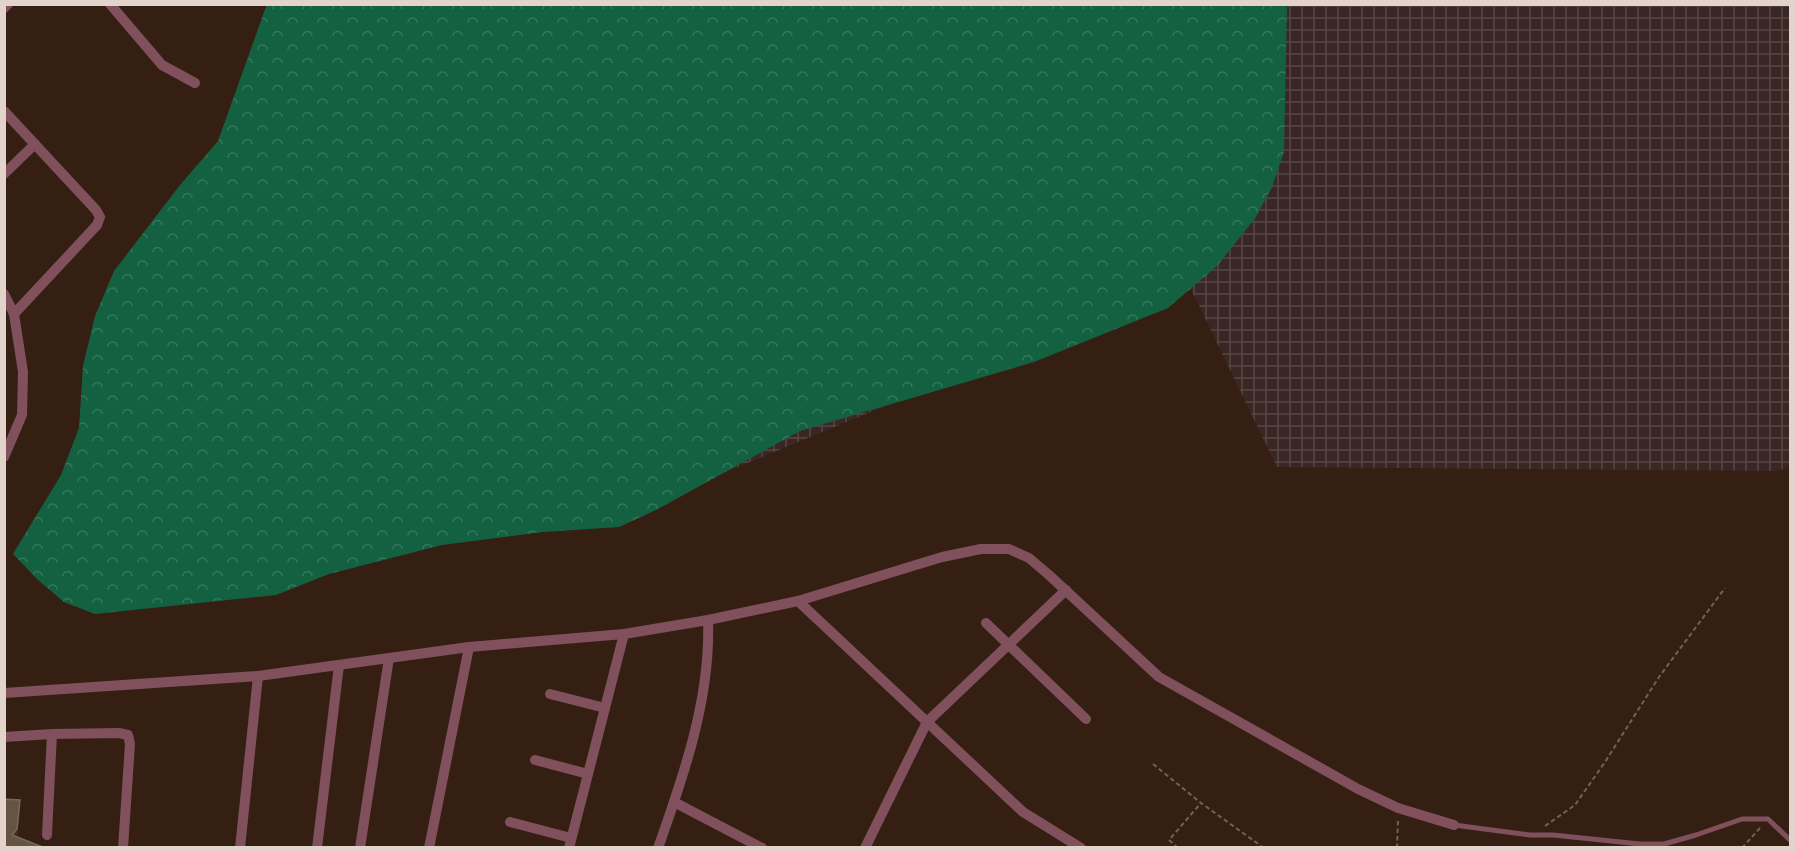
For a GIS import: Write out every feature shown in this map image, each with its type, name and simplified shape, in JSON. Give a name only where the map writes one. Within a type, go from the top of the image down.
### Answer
[{"type":"street","points":[[110,4],[162,65],[195,83]]},
{"type":"street","points":[[4,111],[100,217],[97,225],[14,314]]},
{"type":"street","points":[[4,174],[35,144]]},
{"type":"street","points":[[4,294],[14,314],[23,372],[22,415],[4,457]]},
{"type":"street","points":[[4,693],[258,676],[469,647],[624,634],[798,602],[942,557],[981,549],[1009,549],[1029,558],[1159,677],[1358,789],[1398,808],[1454,825]]},
{"type":"street","points":[[865,848],[927,722],[1066,590]]},
{"type":"street","points":[[798,602],[1023,812],[1081,848]]},
{"type":"street","points":[[658,848],[696,725],[706,670],[709,643],[708,620]]},
{"type":"street","points":[[986,623],[1086,719]]},
{"type":"street","points":[[510,822],[570,843],[624,634]]},
{"type":"street","points":[[429,848],[469,647]]},
{"type":"street","points":[[360,848],[389,658]]},
{"type":"street","points":[[317,848],[339,665]]},
{"type":"street","points":[[240,848],[258,676]]},
{"type":"street","points":[[550,694],[605,708]]},
{"type":"street","points":[[4,737],[52,734],[119,733],[128,735],[130,744],[123,848]]},
{"type":"street","points":[[47,835],[52,734]]},
{"type":"street","points":[[535,760],[588,774]]},
{"type":"street","points":[[674,802],[762,848]]},
{"type":"lane","points":[[1454,825],[1530,835],[1664,844],[1742,819],[1768,819],[1791,840]]},
{"type":"path","points":[[1530,835],[1575,805],[1659,677],[1725,588]]},
{"type":"path","points":[[1153,764],[1201,803],[1264,848]]},
{"type":"path","points":[[1178,848],[1169,840],[1201,803]]},
{"type":"path","points":[[1397,848],[1398,808]]},
{"type":"path","points":[[1742,848],[1768,819]]},
{"type":"shaded area","points":[[279,5],[1790,5],[1790,468],[1773,471],[1277,467],[1187,281],[593,527]]},
{"type":"green space","points":[[267,4],[1287,5],[1284,152],[1272,187],[1256,217],[1217,266],[1168,308],[1034,362],[800,431],[656,510],[619,527],[543,532],[442,545],[329,574],[276,595],[95,614],[64,602],[13,554],[61,475],[79,428],[83,366],[95,316],[114,271],[180,185],[218,141]]},
{"type":"building","points":[[4,799],[20,800],[17,829],[12,835],[45,848],[4,848]]}]
